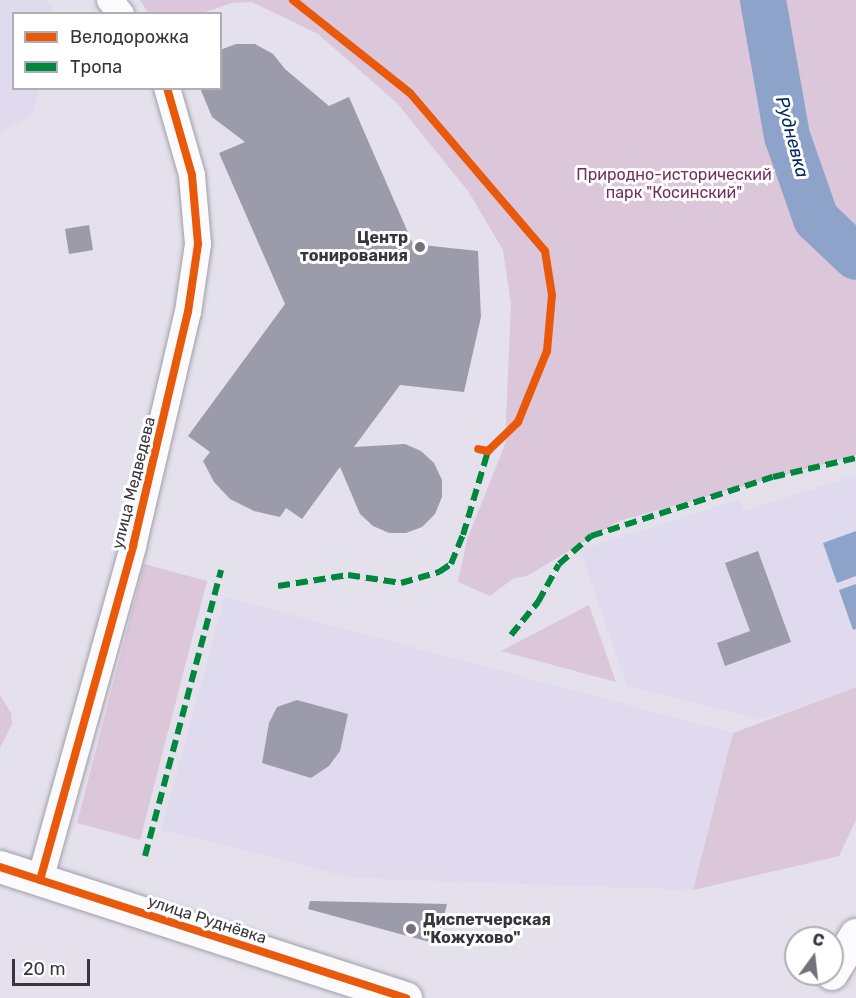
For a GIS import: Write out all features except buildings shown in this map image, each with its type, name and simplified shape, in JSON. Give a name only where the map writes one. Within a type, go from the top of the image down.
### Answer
[{"type":"street","points":[[110,0],[119,12]]},
{"type":"street","name":"улица Медведева","points":[[40,880],[133,546],[188,312],[198,244],[192,175],[168,90]]},
{"type":"street","name":"улица Руднёвка","points":[[0,867],[406,998]]},
{"type":"street","points":[[844,954],[856,935]]},
{"type":"shaded area","points":[[0,0],[47,0],[54,12],[12,12],[12,90],[40,90],[34,109],[26,120],[0,133]]},
{"type":"shaded area","points":[[856,475],[856,687],[760,720],[627,686],[580,550],[740,499],[744,511]]},
{"type":"shaded area","points":[[225,597],[733,733],[693,890],[352,878],[161,830]]},
{"type":"green space","name":"Природно-исторический парк \"Косинский\"","points":[[140,0],[856,0],[856,455],[619,521],[527,576],[514,578],[490,596],[458,582],[467,540],[505,444],[511,304],[503,250],[468,191],[397,103],[318,34],[252,2],[232,3],[205,12],[148,12]]},
{"type":"green space","points":[[144,564],[207,581],[140,840],[77,823]]},
{"type":"green space","points":[[589,605],[616,682],[501,651]]},
{"type":"green space","points":[[856,687],[856,820],[839,856],[693,890],[733,733]]},
{"type":"green space","points":[[0,695],[11,713],[12,724],[0,748]]},
{"type":"water","points":[[856,531],[856,576],[837,583],[823,543]]},
{"type":"water","points":[[856,584],[856,629],[853,630],[839,590]]},
{"type":"waterway","name":"Рудневка","points":[[763,0],[787,136],[816,219],[856,257]]},
{"type":"marked path","points":[[278,586],[348,575],[401,583],[439,572],[451,564],[463,535],[488,451]]},
{"type":"marked path","points":[[511,635],[538,602],[559,564],[591,536],[773,477],[856,458]]},
{"type":"marked path","points":[[145,856],[221,570]]},
{"type":"cycle path","points":[[293,0],[410,93],[545,251],[552,295],[547,351],[518,422],[488,451],[478,449]]},
{"type":"cycle path","points":[[40,880],[133,546],[188,312],[198,244],[192,175],[168,90]]},
{"type":"cycle path","points":[[0,867],[406,998]]},
{"type":"place","name":"Центр тонирования","points":[[420,247]]},
{"type":"place","name":"Диспетчерская \"Кожухово\"","points":[[411,929]]}]
